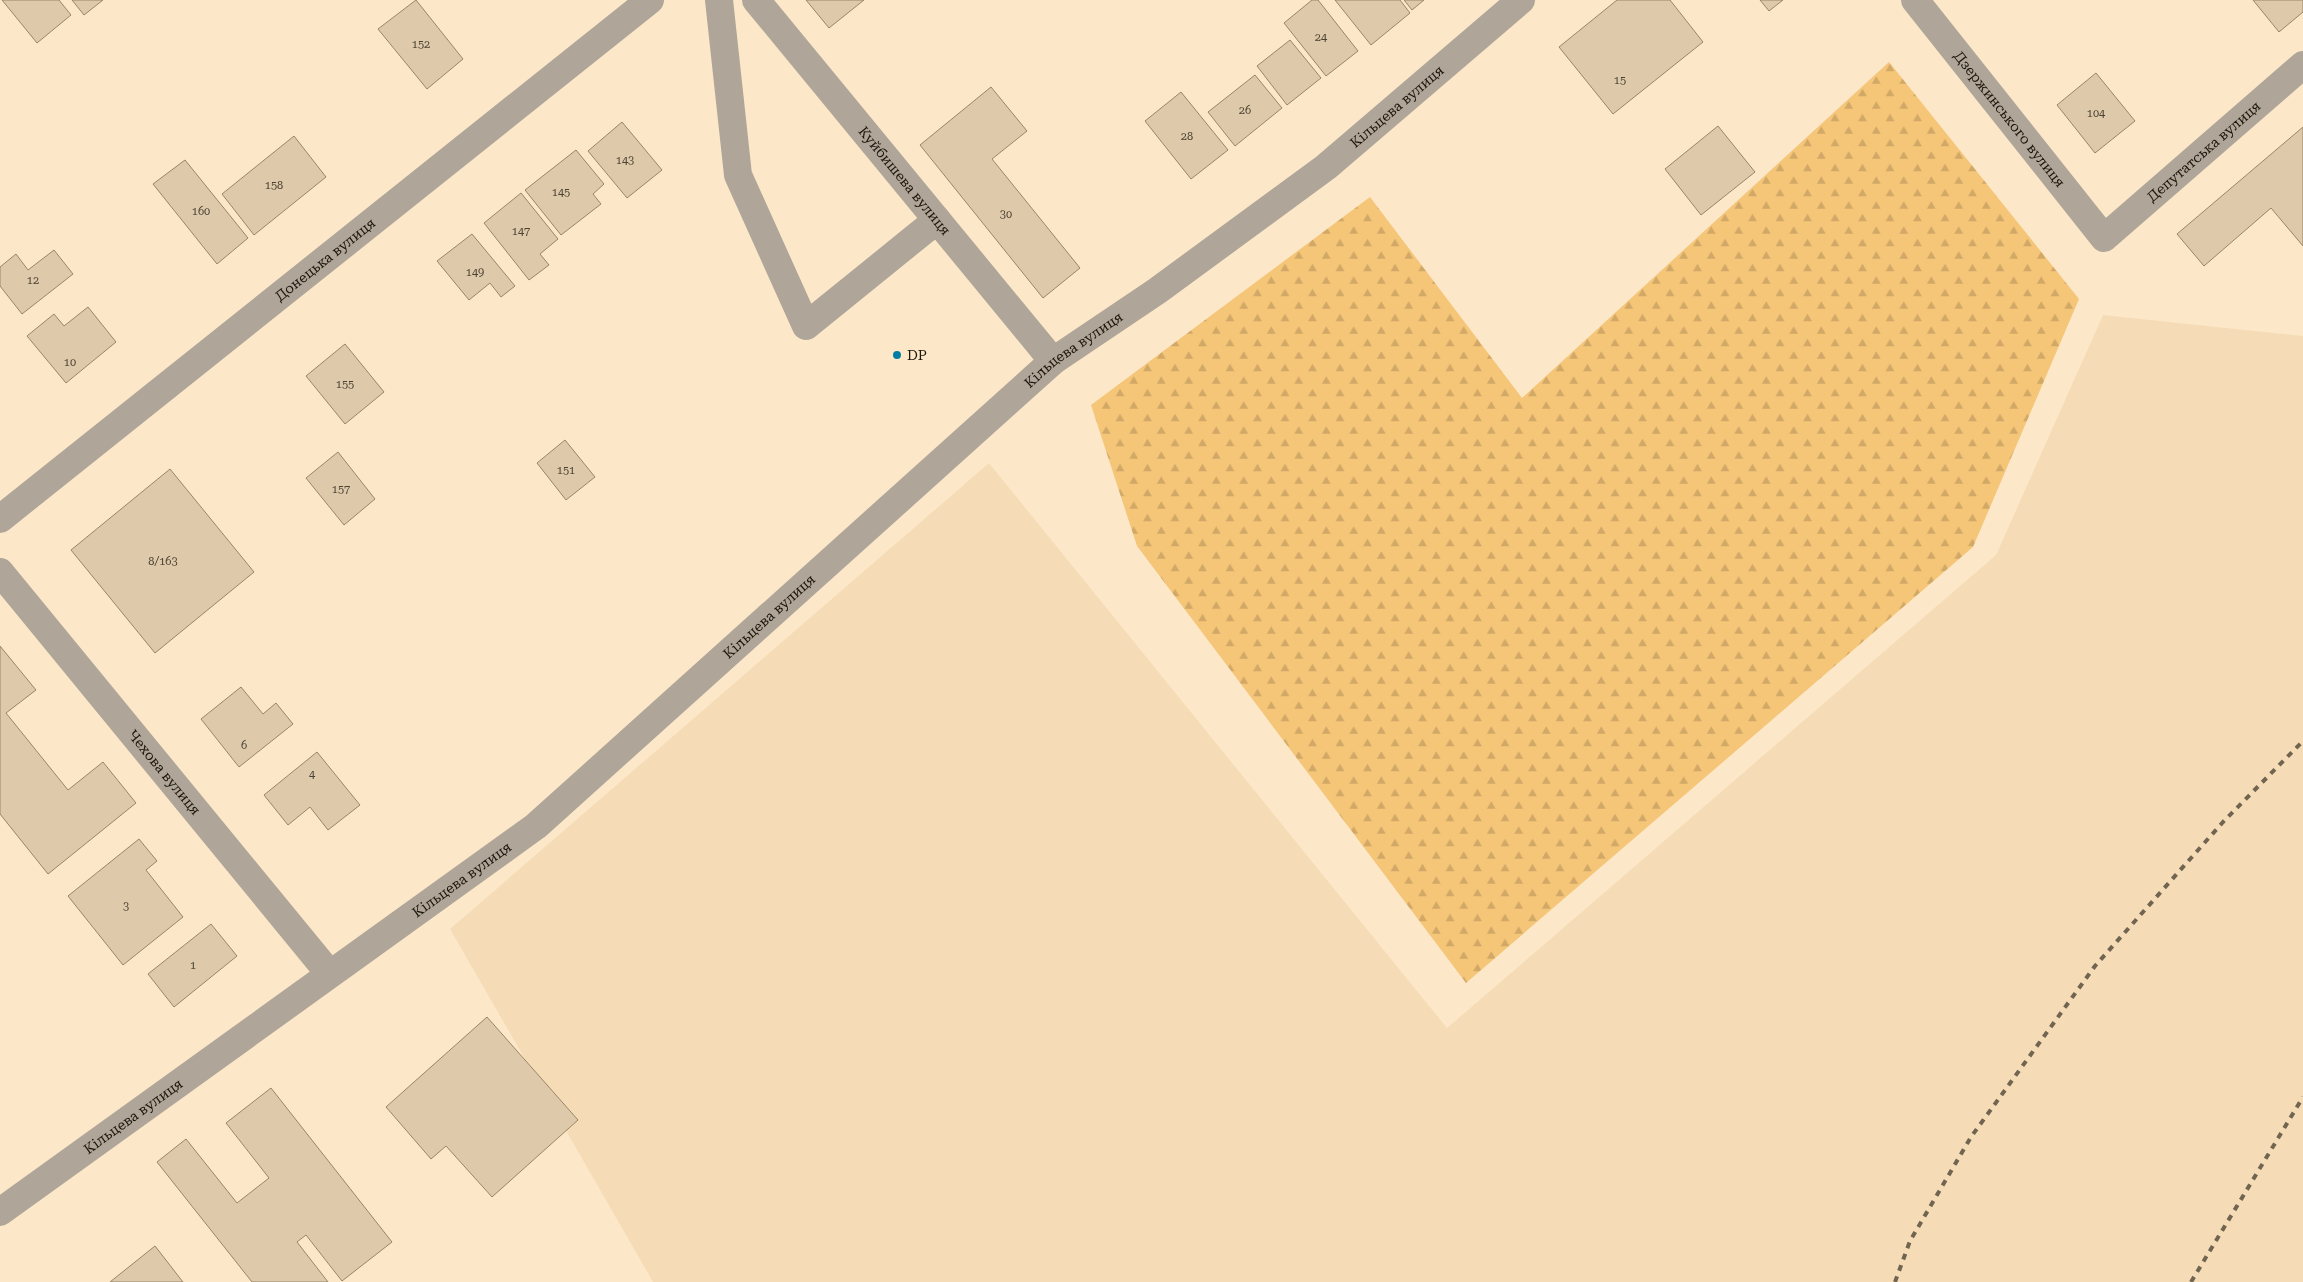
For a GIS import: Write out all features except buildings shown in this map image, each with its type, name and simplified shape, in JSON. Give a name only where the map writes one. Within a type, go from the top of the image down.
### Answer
[{"type":"street","name":"Донецька вулиця","points":[[3,511],[650,0]]},
{"type":"street","points":[[720,0],[738,175],[806,326],[937,220]]},
{"type":"street","name":"Куйбишева вулиця","points":[[756,0],[1053,361]]},
{"type":"street","name":"Кільцева вулиця","points":[[0,1212],[329,973],[536,826],[1053,361],[1157,291],[1326,167],[1521,0]]},
{"type":"street","name":"Дзержинського вулиця","points":[[1915,0],[2104,238]]},
{"type":"street","name":"Депутатська вулиця","points":[[2104,238],[2303,65]]},
{"type":"street","name":"Чехова вулиця","points":[[0,572],[329,973]]},
{"type":"shaded area","points":[[2103,315],[2303,336],[2303,1282],[653,1282],[450,929],[989,463],[1447,1028],[1996,555]]},
{"type":"green space","points":[[1889,62],[2079,299],[1973,547],[1466,983],[1137,546],[1091,405],[1370,197],[1522,398]]},
{"type":"railway","points":[[1895,1282],[1910,1241],[1971,1137],[2095,966],[2223,822],[2303,741]]},
{"type":"railway","points":[[2191,1282],[2303,1097]]},
{"type":"place","name":"DP","points":[[897,355]]}]
